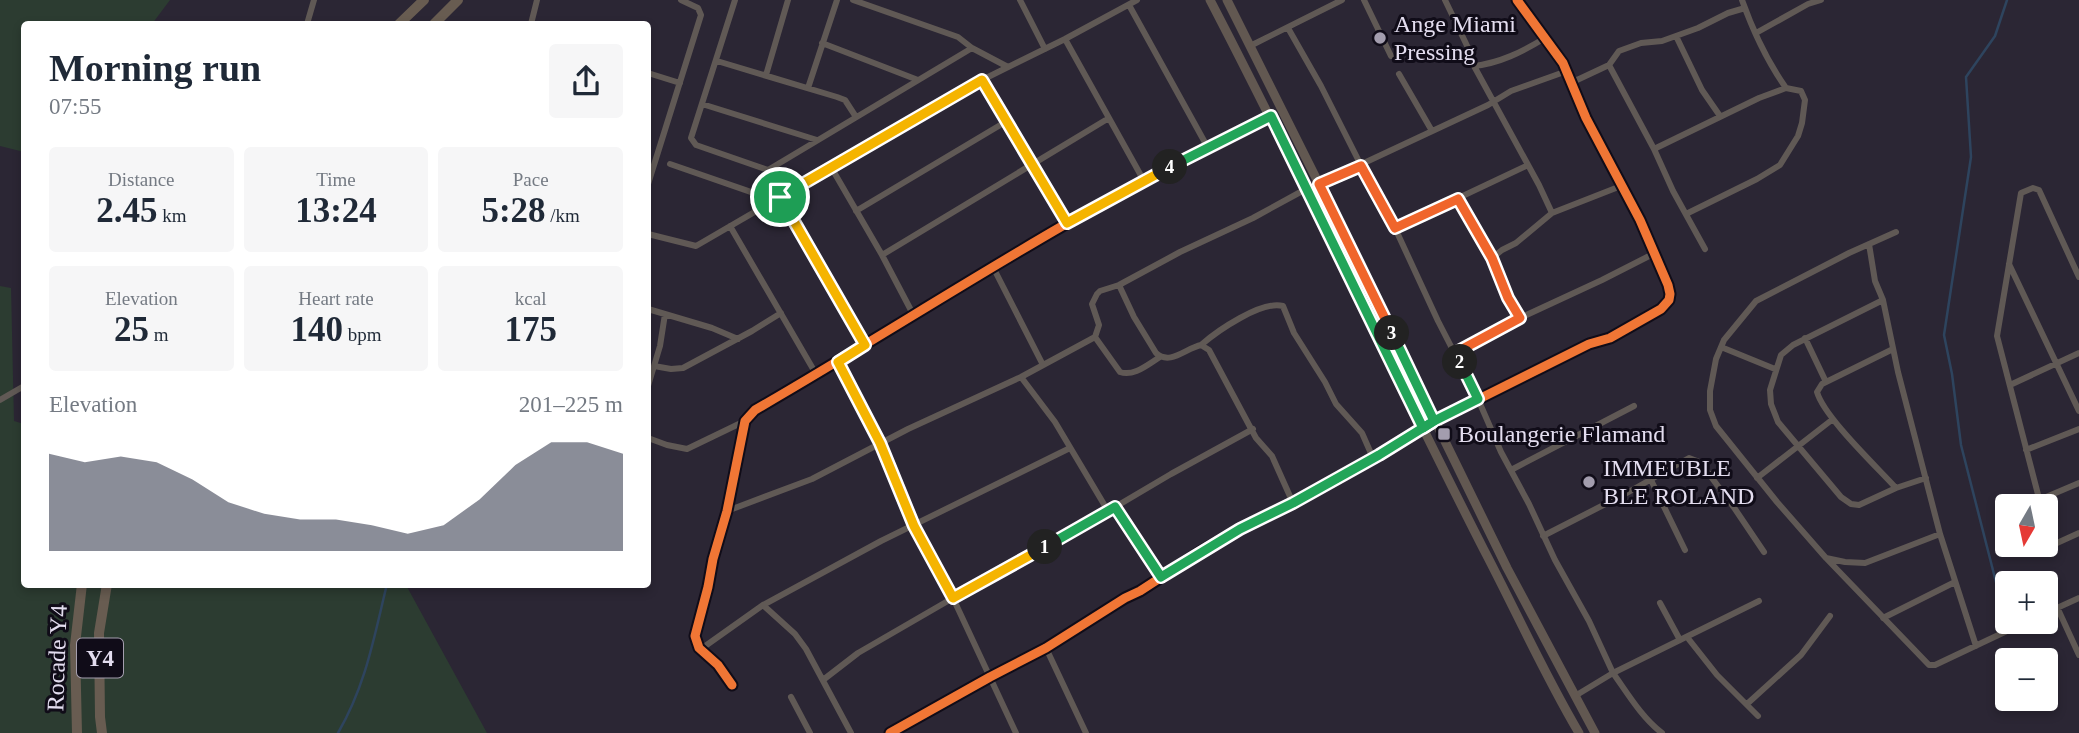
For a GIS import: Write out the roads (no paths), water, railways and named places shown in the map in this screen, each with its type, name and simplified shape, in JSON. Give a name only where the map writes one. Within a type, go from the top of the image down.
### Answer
[{"type":"highway","points":[[402,21],[424,0]]},
{"type":"highway","points":[[436,21],[458,0]]},
{"type":"highway","name":"Rocade Y4","points":[[77,733],[75,645],[82,588]]},
{"type":"highway","name":"Rocade Y4","points":[[102,733],[99,633],[106,588]]},
{"type":"main road","points":[[1210,0],[1271,116],[1551,685],[1579,733]]},
{"type":"main road","points":[[1227,0],[1507,568],[1595,733]]},
{"type":"street","points":[[308,21],[314,0]]},
{"type":"street","points":[[532,21],[537,0]]},
{"type":"street","points":[[651,161],[680,83],[701,15],[698,8],[681,0]]},
{"type":"street","points":[[735,0],[691,138],[695,145],[768,170]]},
{"type":"street","points":[[766,75],[788,0]]},
{"type":"street","points":[[808,88],[837,0]]},
{"type":"street","points":[[853,0],[958,37],[972,48],[1008,67]]},
{"type":"street","points":[[1020,0],[1045,49]]},
{"type":"street","points":[[651,235],[696,246],[982,80],[1065,40],[1137,0]]},
{"type":"street","points":[[1250,46],[1342,0]]},
{"type":"street","points":[[1364,0],[1391,56]]},
{"type":"street","points":[[1446,0],[1474,66],[1552,214]]},
{"type":"street","points":[[890,733],[903,730],[990,677],[1046,648],[1240,529],[1293,503],[1434,421],[1589,344],[1611,338],[1661,309],[1669,300],[1670,294],[1640,220],[1586,118],[1563,63],[1517,0]]},
{"type":"street","points":[[1742,0],[1774,71],[1786,88]]},
{"type":"street","points":[[1756,33],[1808,4],[1821,0]]},
{"type":"street","points":[[1129,5],[1208,148]]},
{"type":"street","points":[[1570,79],[1577,80],[1609,65],[1619,51],[1698,29],[1728,13],[1745,8]]},
{"type":"street","points":[[1288,27],[1395,228],[1501,452],[1613,673],[1639,709],[1662,733]]},
{"type":"street","points":[[1675,36],[1702,90],[1720,116]]},
{"type":"street","points":[[1474,66],[1508,58],[1545,38]]},
{"type":"street","points":[[1065,40],[1144,181]]},
{"type":"street","points":[[822,43],[918,80]]},
{"type":"street","points":[[762,196],[768,170],[972,48]]},
{"type":"street","points":[[717,61],[845,100],[856,117]]},
{"type":"street","points":[[1609,65],[1705,249]]},
{"type":"street","points":[[1319,184],[1361,166],[1511,91],[1567,71]]},
{"type":"street","points":[[651,74],[680,83]]},
{"type":"street","points":[[1399,74],[1432,131]]},
{"type":"street","points":[[982,80],[1067,223]]},
{"type":"street","points":[[1654,149],[1759,98],[1786,88],[1801,91],[1805,100],[1798,136],[1780,165],[1686,214]]},
{"type":"street","points":[[702,104],[818,140]]},
{"type":"street","points":[[651,439],[687,449],[746,421],[755,410],[1067,223],[1271,116]]},
{"type":"street","points":[[881,255],[1109,118]]},
{"type":"street","points":[[856,211],[1007,121]]},
{"type":"street","points":[[670,164],[777,199],[865,345]]},
{"type":"street","points":[[1395,228],[1528,165]]},
{"type":"street","points":[[831,167],[914,316]]},
{"type":"street","points":[[1492,258],[1552,214],[1621,186]]},
{"type":"street","points":[[2038,494],[1997,336],[2021,193],[2034,188],[2039,190],[2079,277]]},
{"type":"street","points":[[727,511],[812,479],[880,443],[1021,377],[1095,337],[1099,325],[1092,304],[1100,291],[1119,285],[1306,189]]},
{"type":"street","points":[[1458,199],[1492,258],[1508,298],[1520,318]]},
{"type":"street","points":[[730,226],[817,374]]},
{"type":"street","points":[[1896,232],[1756,301],[1724,340],[1716,359],[1710,391],[1710,410],[1716,426],[1757,478],[1826,558],[1929,665],[1935,665],[2001,634]]},
{"type":"street","points":[[1869,244],[1875,281],[1883,300],[1940,534],[1976,646]]},
{"type":"street","points":[[1455,353],[1520,318],[1653,254]]},
{"type":"street","points":[[2009,264],[2079,411]]},
{"type":"street","points":[[993,267],[1043,365]]},
{"type":"street","points":[[1119,285],[1134,317],[1160,357]]},
{"type":"street","points":[[1883,300],[1805,338],[1782,355],[1770,390],[1771,404],[1778,422],[1841,498],[1850,504],[1859,505],[1926,478]]},
{"type":"street","points":[[1095,337],[1120,372],[1126,374],[1160,357],[1171,358],[1201,345],[1213,334],[1246,316],[1275,304],[1283,306],[1294,333],[1336,404],[1362,433],[1373,458]]},
{"type":"street","points":[[651,310],[712,328],[738,339]]},
{"type":"street","points":[[654,366],[683,368],[781,313]]},
{"type":"street","points":[[651,376],[665,314]]},
{"type":"street","points":[[1805,338],[1826,383]]},
{"type":"street","points":[[1201,345],[1209,350],[1256,438],[1272,456],[1293,503]]},
{"type":"street","points":[[1721,348],[1776,369]]},
{"type":"street","points":[[1893,349],[1822,384],[1817,392],[1819,400],[1833,419],[1896,488]]},
{"type":"street","points":[[2010,385],[2079,353]]},
{"type":"street","points":[[838,362],[880,443],[914,526],[953,598],[1016,733]]},
{"type":"street","points":[[1021,377],[1055,422],[1108,511]]},
{"type":"street","points":[[0,400],[21,388]]},
{"type":"street","points":[[1511,470],[1634,406]]},
{"type":"street","points":[[1757,478],[1833,419]]},
{"type":"street","points":[[732,685],[718,665],[696,643],[695,636],[727,511],[746,421]]},
{"type":"street","points":[[823,680],[858,653],[1253,429]]},
{"type":"street","points":[[2026,450],[2079,429]]},
{"type":"street","points":[[701,649],[763,605],[881,541],[1070,448]]},
{"type":"street","points":[[1543,536],[1689,458],[1697,461],[1765,552]]},
{"type":"street","points":[[1651,480],[1685,550]]},
{"type":"street","points":[[2058,494],[2079,483]]},
{"type":"street","points":[[1115,507],[1161,577]]},
{"type":"street","points":[[2058,544],[2079,533]]},
{"type":"street","points":[[1826,558],[1865,563],[1940,534]]},
{"type":"street","points":[[1883,618],[1955,582]]},
{"type":"street","points":[[2058,607],[2079,597]]},
{"type":"street","points":[[1575,696],[1613,673],[1759,601]]},
{"type":"street","points":[[1660,603],[1684,638],[1758,716]]},
{"type":"street","points":[[763,605],[795,634],[806,649],[851,733]]},
{"type":"street","points":[[2058,609],[2079,655]]},
{"type":"street","points":[[1746,704],[1801,655],[1830,616]]},
{"type":"street","points":[[1046,648],[1086,733]]},
{"type":"street","points":[[792,697],[810,733]]},
{"type":"waterway","points":[[1995,578],[1961,445],[1944,335],[1971,157],[1966,77],[1995,36],[2007,0]]},
{"type":"waterway","points":[[338,733],[362,679],[386,588]]},
{"type":"place","name":"Ange Miami Pressing","points":[[1380,38]]},
{"type":"place","name":"Boulangerie Flamand","points":[[1444,434]]},
{"type":"place","name":"IMMEUBLE BLE ROLAND","points":[[1589,482]]}]
